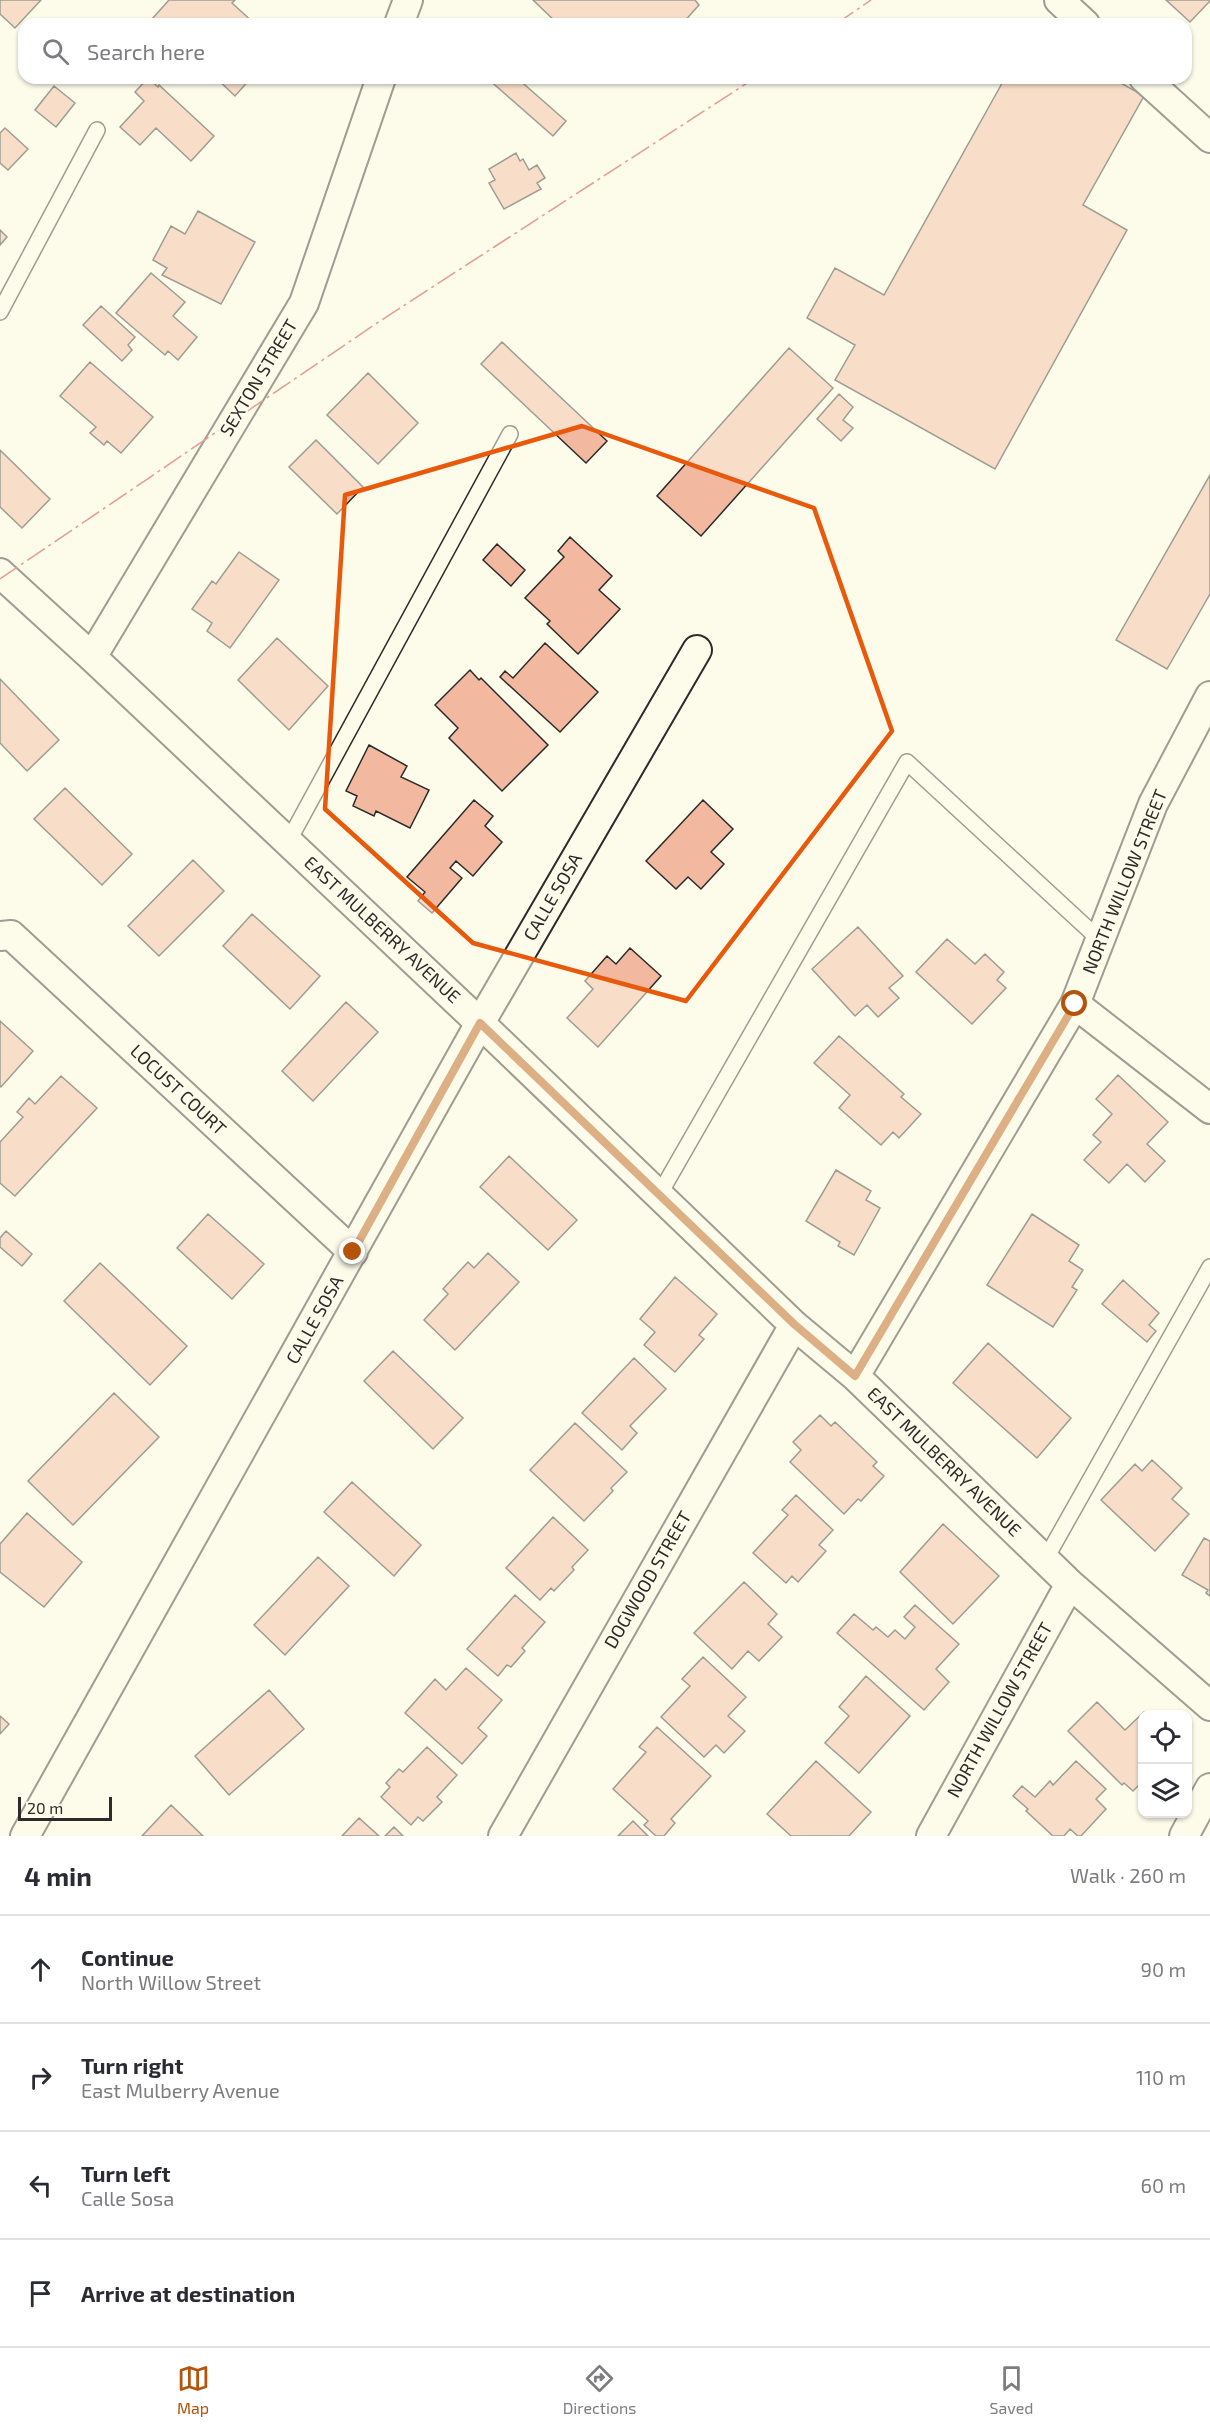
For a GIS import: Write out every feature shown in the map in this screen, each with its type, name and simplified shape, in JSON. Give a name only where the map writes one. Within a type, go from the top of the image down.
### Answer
[{"type":"street","points":[[401,18],[408,0]]},
{"type":"street","points":[[1059,0],[1078,18]]},
{"type":"street","name":"SEXTON STREET","points":[[92,657],[304,303],[379,84]]},
{"type":"street","points":[[1151,84],[1210,138]]},
{"type":"street","name":"EAST MULBERRY AVENUE","points":[[3,581],[92,657],[480,1023],[794,1324],[855,1376],[1070,1584],[1210,1706]]},
{"type":"street","name":"CALLE SOSA","points":[[25,1836],[480,1023],[697,650]]},
{"type":"street","name":"NORTH WILLOW STREET","points":[[855,1376],[1075,1004],[1153,804],[1210,696]]},
{"type":"street","name":"LOCUST COURT","points":[[0,936],[11,935],[353,1252]]},
{"type":"street","points":[[1075,1004],[1210,1110]]},
{"type":"street","name":"DOGWOOD STREET","points":[[503,1836],[794,1324]]},
{"type":"street","name":"NORTH WILLOW STREET","points":[[931,1836],[1070,1584]]},
{"type":"street","points":[[1184,1836],[1210,1788]]},
{"type":"lane","points":[[0,312],[97,130]]},
{"type":"lane","points":[[288,842],[510,434]]},
{"type":"lane","points":[[659,1195],[907,762],[1100,940]]},
{"type":"lane","points":[[1045,1560],[1210,1267]]},
{"type":"highlighted area","points":[[582,426],[814,508],[892,731],[686,1001],[473,943],[325,809],[345,495]]},
{"type":"building","points":[[0,0],[41,0],[24,18],[18,18],[18,25],[15,28],[0,14]]},
{"type":"building","points":[[169,0],[235,0],[232,3],[248,18],[153,18]]},
{"type":"building","points":[[533,0],[695,0],[699,5],[687,18],[552,18]]},
{"type":"building","points":[[1166,0],[1210,0],[1192,20],[1192,18],[1186,18]]},
{"type":"building","points":[[142,84],[155,84],[158,87],[159,85],[214,136],[191,161],[156,128],[140,145],[120,127],[144,101],[135,92]]},
{"type":"building","points":[[222,84],[246,84],[235,96]]},
{"type":"building","points":[[494,84],[524,84],[566,121],[553,136]]},
{"type":"building","points":[[1002,84],[1123,84],[1144,96],[1083,205],[1127,230],[995,469],[835,380],[855,345],[807,318],[835,268],[884,295]]},
{"type":"building","points":[[54,86],[75,103],[56,127],[35,110]]},
{"type":"building","points":[[5,128],[28,149],[8,170],[0,163],[0,133]]},
{"type":"building","points":[[516,153],[520,161],[523,159],[529,170],[537,165],[545,178],[537,183],[541,189],[504,209],[489,183],[495,180],[489,169]]},
{"type":"building","points":[[198,211],[255,242],[221,304],[162,275],[167,268],[153,260],[171,226],[185,234]]},
{"type":"building","points":[[0,230],[7,237],[0,245]]},
{"type":"building","points":[[151,273],[185,302],[173,316],[197,337],[178,360],[168,351],[165,355],[116,313]]},
{"type":"building","points":[[101,306],[135,337],[128,345],[132,350],[122,361],[83,325]]},
{"type":"building","points":[[502,342],[607,441],[586,463],[481,364]]},
{"type":"building","points":[[789,348],[833,388],[701,536],[657,496]]},
{"type":"building","points":[[90,362],[153,417],[121,453],[107,441],[104,445],[90,433],[96,427],[60,396]]},
{"type":"building","points":[[368,373],[418,423],[378,464],[327,415]]},
{"type":"building","points":[[839,394],[853,407],[843,420],[853,428],[841,441],[817,419]]},
{"type":"building","points":[[316,440],[363,487],[337,514],[289,467]]},
{"type":"building","points":[[0,450],[50,499],[22,528],[0,507]]},
{"type":"building","points":[[1210,475],[1210,594],[1167,669],[1116,640]]},
{"type":"building","points":[[570,537],[612,576],[599,590],[620,609],[578,654],[547,624],[550,621],[525,598],[564,557],[558,551]]},
{"type":"building","points":[[497,544],[525,570],[511,586],[483,560]]},
{"type":"building","points":[[239,552],[279,580],[230,648],[207,631],[212,623],[192,609],[212,581],[216,584]]},
{"type":"building","points":[[277,638],[328,686],[289,730],[238,680]]},
{"type":"building","points":[[545,643],[598,692],[560,732],[500,677],[505,671],[513,678]]},
{"type":"building","points":[[470,670],[479,680],[481,678],[548,745],[502,791],[449,738],[458,728],[435,705]]},
{"type":"building","points":[[0,679],[59,740],[27,771],[0,743]]},
{"type":"building","points":[[369,745],[407,766],[401,777],[429,790],[410,828],[376,811],[374,816],[353,806],[357,796],[346,791]]},
{"type":"building","points":[[65,788],[132,854],[102,885],[34,819]]},
{"type":"building","points":[[474,800],[493,816],[485,826],[502,842],[473,876],[456,861],[450,868],[462,878],[432,913],[418,901],[425,892],[407,877]]},
{"type":"building","points":[[703,800],[733,829],[711,852],[724,864],[701,889],[688,877],[676,889],[646,861]]},
{"type":"building","points":[[193,860],[224,891],[159,956],[128,926]]},
{"type":"building","points":[[252,914],[320,976],[290,1009],[223,946]]},
{"type":"building","points":[[858,927],[903,976],[889,988],[899,998],[878,1017],[867,1005],[855,1016],[812,969]]},
{"type":"building","points":[[947,939],[975,964],[985,954],[1004,972],[997,980],[1006,988],[972,1024],[916,972]]},
{"type":"building","points":[[630,948],[661,976],[598,1047],[567,1018],[593,989],[585,981],[607,956],[616,964]]},
{"type":"building","points":[[346,1002],[378,1032],[313,1101],[282,1071]]},
{"type":"building","points":[[0,1021],[33,1051],[1,1087],[0,1086]]},
{"type":"building","points":[[839,1036],[904,1094],[901,1097],[921,1114],[899,1138],[893,1132],[881,1145],[839,1108],[850,1095],[814,1063]]},
{"type":"building","points":[[1118,1075],[1168,1122],[1147,1144],[1165,1161],[1145,1182],[1127,1164],[1109,1183],[1084,1160],[1101,1142],[1093,1135],[1112,1114],[1096,1099]]},
{"type":"building","points":[[61,1076],[97,1108],[15,1196],[0,1183],[0,1142],[23,1117],[17,1112],[29,1098],[35,1104]]},
{"type":"building","points":[[509,1156],[577,1220],[548,1250],[480,1187]]},
{"type":"building","points":[[836,1170],[871,1191],[866,1200],[880,1208],[854,1255],[838,1246],[840,1242],[806,1221]]},
{"type":"building","points":[[208,1214],[264,1264],[232,1299],[177,1248]]},
{"type":"building","points":[[1032,1214],[1079,1245],[1069,1261],[1083,1270],[1072,1287],[1077,1290],[1053,1327],[987,1285]]},
{"type":"building","points":[[6,1231],[32,1254],[22,1266],[0,1247],[0,1238]]},
{"type":"building","points":[[488,1253],[519,1282],[455,1350],[424,1320],[448,1294],[443,1289],[468,1262],[474,1268]]},
{"type":"building","points":[[100,1263],[187,1346],[150,1385],[64,1301]]},
{"type":"building","points":[[675,1277],[717,1314],[699,1335],[704,1339],[675,1372],[644,1345],[655,1332],[640,1319]]},
{"type":"building","points":[[1123,1280],[1159,1313],[1149,1325],[1156,1331],[1147,1342],[1102,1304]]},
{"type":"building","points":[[988,1343],[1071,1418],[1037,1458],[953,1383]]},
{"type":"building","points":[[393,1351],[463,1418],[433,1449],[364,1381]]},
{"type":"building","points":[[634,1358],[666,1389],[630,1426],[637,1433],[622,1450],[582,1413]]},
{"type":"building","points":[[114,1393],[159,1437],[73,1525],[28,1481]]},
{"type":"building","points":[[820,1415],[831,1426],[835,1422],[877,1462],[873,1466],[884,1476],[861,1501],[858,1499],[844,1514],[790,1462],[801,1450],[793,1442]]},
{"type":"building","points":[[575,1423],[627,1472],[611,1488],[613,1491],[584,1521],[530,1470]]},
{"type":"building","points":[[1152,1460],[1182,1488],[1172,1499],[1189,1514],[1155,1551],[1101,1500],[1135,1464],[1142,1471]]},
{"type":"building","points":[[352,1482],[421,1545],[394,1576],[324,1512]]},
{"type":"building","points":[[796,1495],[833,1530],[819,1545],[826,1551],[798,1582],[792,1576],[786,1583],[753,1553],[788,1515],[782,1510]]},
{"type":"building","points":[[27,1513],[82,1562],[44,1607],[0,1572],[0,1544]]},
{"type":"building","points":[[553,1517],[588,1550],[572,1567],[574,1570],[554,1591],[551,1588],[540,1600],[506,1568]]},
{"type":"building","points":[[943,1524],[999,1576],[953,1624],[900,1572]]},
{"type":"building","points":[[1204,1538],[1210,1541],[1210,1596],[1206,1593],[1208,1590],[1182,1575]]},
{"type":"building","points":[[318,1557],[349,1586],[285,1655],[254,1625]]},
{"type":"building","points":[[744,1582],[777,1614],[768,1624],[782,1637],[759,1661],[748,1651],[732,1669],[694,1633]]},
{"type":"building","points":[[515,1595],[545,1622],[522,1648],[525,1651],[511,1667],[507,1665],[498,1676],[467,1649]]},
{"type":"building","points":[[915,1605],[959,1644],[936,1669],[949,1682],[924,1710],[837,1633],[854,1614],[873,1630],[876,1627],[888,1637],[895,1630],[905,1639],[915,1627],[904,1617]]},
{"type":"building","points":[[703,1657],[746,1697],[728,1716],[745,1731],[724,1753],[716,1745],[704,1757],[661,1717],[690,1686],[682,1679]]},
{"type":"building","points":[[466,1668],[502,1700],[478,1728],[487,1736],[462,1764],[405,1713],[435,1679],[446,1690]]},
{"type":"building","points":[[866,1676],[910,1716],[859,1773],[825,1743],[849,1716],[839,1707]]},
{"type":"building","points":[[269,1690],[304,1729],[229,1795],[195,1756]]},
{"type":"building","points":[[1097,1702],[1125,1730],[1138,1718],[1138,1786],[1133,1791],[1124,1783],[1122,1785],[1068,1731]]},
{"type":"building","points":[[0,1716],[9,1724],[0,1734]]},
{"type":"building","points":[[657,1727],[711,1776],[671,1819],[675,1823],[664,1836],[656,1836],[644,1825],[648,1821],[613,1789],[646,1752],[639,1747]]},
{"type":"building","points":[[427,1747],[457,1775],[437,1797],[442,1802],[423,1821],[418,1817],[411,1825],[381,1797],[390,1787],[386,1783],[399,1769],[403,1772]]},
{"type":"building","points":[[816,1761],[871,1812],[849,1836],[791,1836],[767,1814]]},
{"type":"building","points":[[1076,1761],[1106,1789],[1096,1799],[1106,1809],[1081,1836],[1070,1829],[1064,1836],[1053,1836],[1013,1796],[1022,1786],[1035,1797],[1050,1781],[1053,1785]]},
{"type":"building","points":[[171,1805],[203,1836],[142,1836]]},
{"type":"building","points":[[359,1818],[379,1836],[342,1836]]},
{"type":"building","points":[[633,1821],[648,1836],[618,1836]]},
{"type":"building","points":[[394,1827],[403,1836],[385,1836]]},
{"type":"power","points":[[845,18],[871,0]]},
{"type":"power","points":[[0,579],[380,321],[746,84]]},
{"type":"route","points":[[353,1252],[480,1023],[794,1324],[855,1376],[1075,1004]]}]
